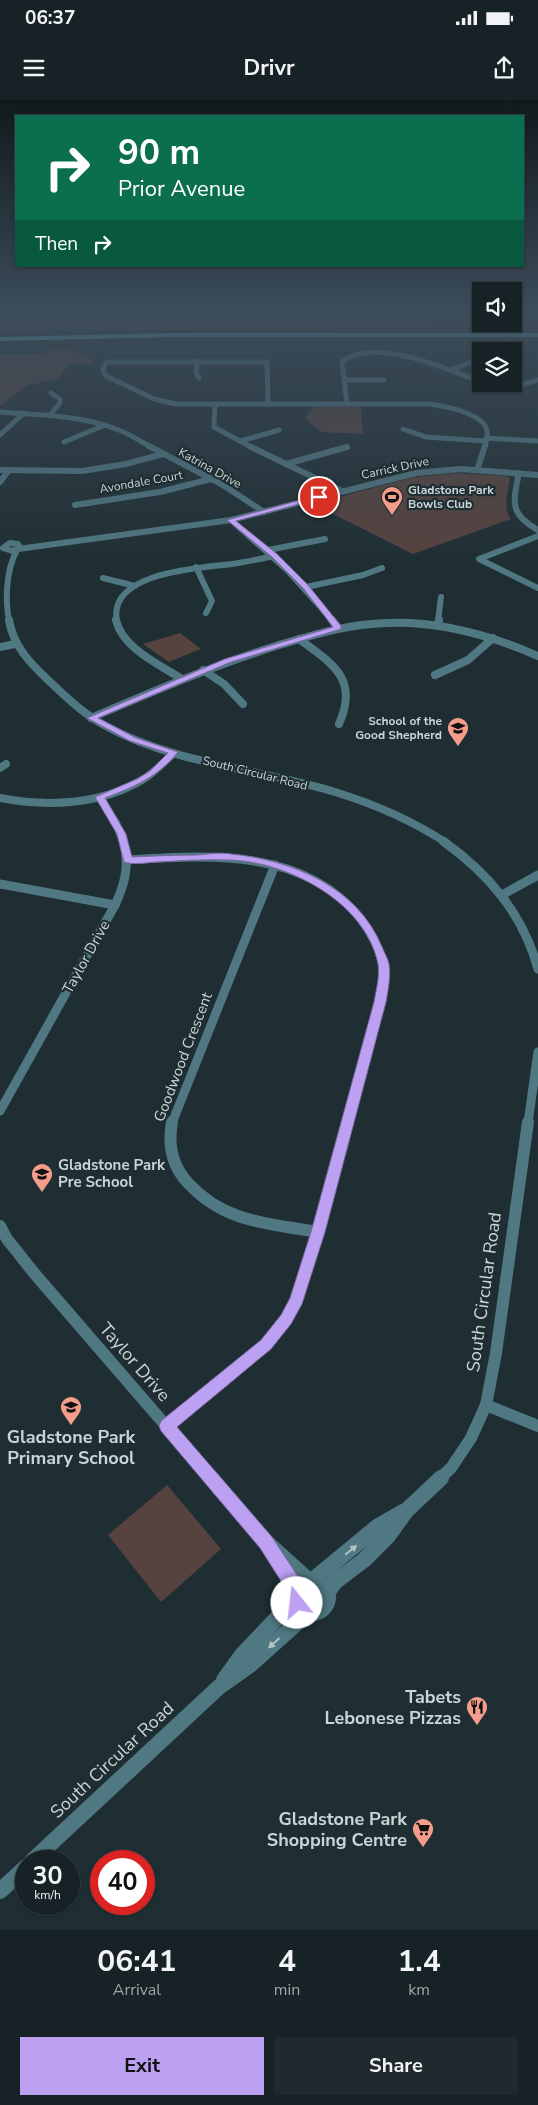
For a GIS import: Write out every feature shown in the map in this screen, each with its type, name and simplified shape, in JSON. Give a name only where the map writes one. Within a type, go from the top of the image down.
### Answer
[{"type":"street","points":[[50,415],[60,403],[60,398],[54,394]]},
{"type":"street","points":[[146,394],[163,402],[176,404],[443,406],[483,422],[487,430],[477,470]]},
{"type":"street","points":[[268,394],[268,404]]},
{"type":"street","points":[[346,394],[347,404]]},
{"type":"street","points":[[215,404],[214,427],[342,491]]},
{"type":"street","name":"Katrina Drive","points":[[0,412],[84,419],[105,425],[211,479],[264,512]]},
{"type":"street","points":[[0,436],[24,413]]},
{"type":"street","points":[[64,442],[105,425]]},
{"type":"street","points":[[403,429],[418,438],[538,441]]},
{"type":"street","points":[[240,441],[279,430]]},
{"type":"street","points":[[286,464],[347,448]]},
{"type":"street","points":[[0,470],[82,471],[110,467],[163,454]]},
{"type":"street","points":[[0,482],[9,470]]},
{"type":"street","name":"Carrick Drive","points":[[3,548],[18,548],[231,520],[416,473],[477,470],[538,475]]},
{"type":"street","points":[[519,474],[513,506],[515,513],[525,523],[538,530]]},
{"type":"street","name":"Avondale Court","points":[[74,505],[160,492],[211,479]]},
{"type":"street","points":[[231,520],[268,550],[306,587],[338,628]]},
{"type":"street","points":[[525,523],[538,520]]},
{"type":"street","points":[[538,536],[479,559],[538,588]]},
{"type":"street","points":[[268,550],[325,539]]},
{"type":"street","points":[[3,548],[11,562]]},
{"type":"street","name":"South Circular Road","points":[[18,548],[11,562],[7,620],[15,644],[32,664],[74,705],[91,718],[133,740],[332,791],[375,806],[407,820],[459,853],[484,874],[502,895],[528,938],[538,969]]},
{"type":"street","points":[[182,678],[155,662],[120,632],[115,618],[116,609],[123,596],[135,586],[167,573],[196,567],[247,562],[274,556]]},
{"type":"street","points":[[196,567],[212,601],[206,613]]},
{"type":"street","points":[[306,587],[357,576],[382,568]]},
{"type":"street","points":[[103,578],[135,586]]},
{"type":"street","points":[[438,626],[441,597]]},
{"type":"street","points":[[91,718],[203,670],[338,628],[383,624],[438,626],[466,630],[493,638],[538,656]]},
{"type":"street","points":[[435,676],[468,660],[493,638]]},
{"type":"street","points":[[299,639],[332,664],[340,674],[346,687],[348,700],[346,711],[339,724]]},
{"type":"street","points":[[0,647],[15,644]]},
{"type":"street","points":[[203,670],[224,684],[243,704]]},
{"type":"street","points":[[0,798],[44,803],[100,797],[140,781],[153,772],[174,752]]},
{"type":"street","name":"Taylor Drive","points":[[0,1111],[115,905],[125,880],[128,860],[122,834],[100,797]]},
{"type":"street","points":[[128,860],[230,856],[275,865],[319,884],[344,900],[359,915],[371,933],[383,964],[384,982],[380,1002],[318,1232],[297,1300],[286,1319],[266,1345],[166,1426]]},
{"type":"street","name":"Goodwood Crescent","points":[[275,865],[173,1118],[169,1138],[179,1173],[202,1198],[217,1208],[249,1220],[318,1232]]},
{"type":"street","points":[[502,895],[538,875]]},
{"type":"street","points":[[0,884],[115,905]]},
{"type":"street","name":"South Circular Road","points":[[44,1850],[219,1687],[250,1665],[298,1622],[322,1609],[326,1605],[327,1594],[335,1582],[364,1560],[388,1536],[406,1511],[451,1468],[471,1438],[486,1405],[496,1353],[538,1052]]},
{"type":"street","name":"Taylor Drive","points":[[0,1226],[7,1239],[34,1272],[303,1587]]},
{"type":"street","points":[[486,1405],[538,1426]]},
{"type":"street","name":"South Circular Road","points":[[219,1687],[242,1655],[303,1587],[377,1527],[406,1511]]},
{"type":"street","points":[[312,1614],[299,1607],[303,1587],[322,1584],[327,1594]]},
{"type":"street","points":[[0,1892],[15,1878]]},
{"type":"shaded area","points":[[0,394],[15,394],[0,406]]},
{"type":"shaded area","points":[[315,407],[361,407],[363,434],[321,432],[305,418]]},
{"type":"shaded area","points":[[459,473],[507,476],[510,478],[506,505],[511,519],[413,554],[313,504],[414,477]]},
{"type":"shaded area","points":[[180,633],[201,649],[169,662],[143,644]]},
{"type":"shaded area","points":[[167,1485],[221,1549],[161,1602],[108,1535]]},
{"type":"place","name":"Gladstone Park Bowls Club","points":[[392,516]]},
{"type":"place","name":"School of the Good Shepherd","points":[[458,747]]},
{"type":"place","name":"Gladstone Park Pre School","points":[[42,1193]]},
{"type":"place","name":"Gladstone Park Primary School","points":[[71,1426]]},
{"type":"place","name":"Tabets Lebonese Pizzas","points":[[477,1726]]},
{"type":"place","name":"Gladstone Park Shopping Centre","points":[[423,1848]]},
{"type":"route","points":[[297,1603],[297,1590],[266,1542],[166,1426],[266,1345],[286,1319],[297,1300],[318,1232],[380,1002],[384,982],[383,964],[371,933],[359,915],[344,900],[298,873],[257,860],[230,856],[128,860],[122,834],[100,797],[140,781],[153,772],[174,752],[133,740],[91,718],[203,670],[338,628],[306,587],[274,556],[231,520],[319,497]]}]
